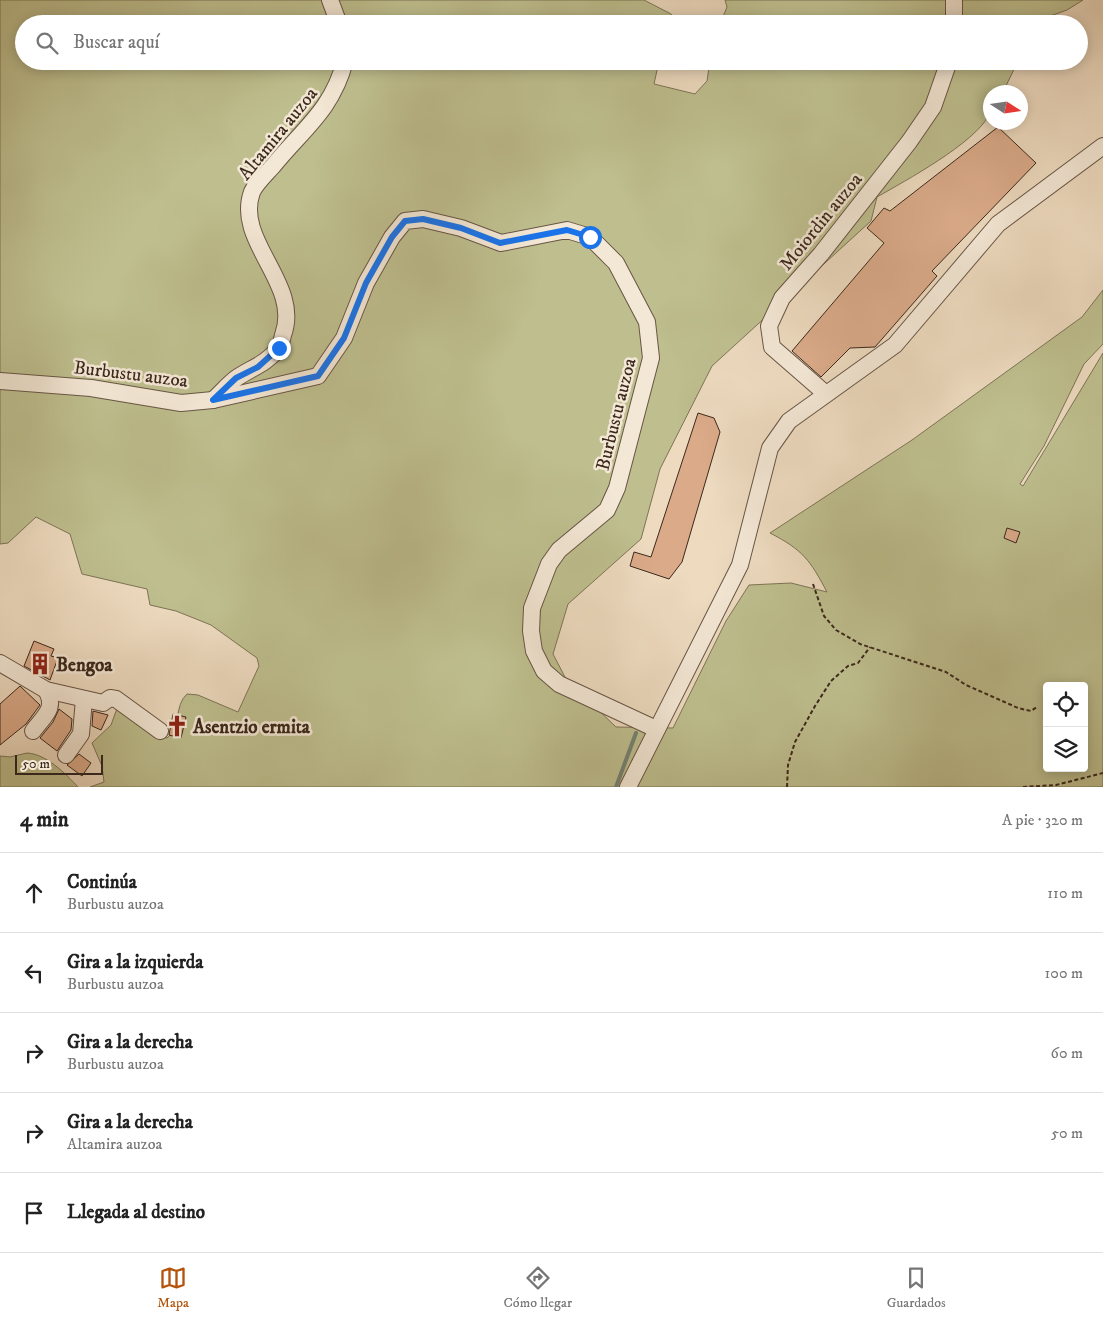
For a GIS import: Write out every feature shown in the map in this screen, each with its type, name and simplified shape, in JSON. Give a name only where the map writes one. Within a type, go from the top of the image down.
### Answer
[{"type":"street","points":[[330,0],[336,15]]},
{"type":"street","points":[[954,0],[954,15]]},
{"type":"street","name":"Altamira auzoa","points":[[213,400],[236,378],[258,367],[279,348],[286,329],[287,306],[274,274],[253,232],[248,212],[252,191],[326,107],[339,85],[343,70]]},
{"type":"street","name":"Moiordin auzoa","points":[[826,394],[772,347],[769,326],[782,298],[821,254],[909,142],[933,107],[946,70]]},
{"type":"street","points":[[628,787],[741,562],[770,448],[789,421],[895,345],[998,224],[1103,146]]},
{"type":"street","name":"Burbustu auzoa","points":[[0,381],[91,388],[181,403],[213,400],[318,376],[344,338],[366,283],[392,237],[405,221],[423,219],[461,228],[500,243],[567,230],[590,237],[616,263],[647,322],[651,358],[617,488],[607,510],[559,550],[549,564],[532,608],[531,631],[534,651],[544,670],[559,684],[656,729]]},
{"type":"street","points":[[0,663],[46,690],[103,703],[110,698],[116,699],[160,731]]},
{"type":"street","points":[[33,731],[51,706],[52,701],[46,690]]},
{"type":"street","points":[[66,755],[81,734],[84,699]]},
{"type":"path","points":[[813,584],[824,616],[836,630],[860,644],[946,672],[966,685],[1018,708],[1031,711],[1037,707]]},
{"type":"path","points":[[787,787],[788,765],[794,742],[815,706],[831,681],[848,666],[858,663],[870,647]]},
{"type":"path","points":[[1023,787],[1056,785],[1103,773]]},
{"type":"green space","points":[[0,0],[644,0],[672,15],[15,15],[15,70],[657,70],[654,84],[695,94],[707,81],[709,70],[1014,70],[1006,85],[983,85],[983,123],[970,137],[938,160],[877,197],[871,221],[712,366],[660,469],[641,539],[568,604],[553,654],[566,679],[616,727],[673,728],[726,621],[749,585],[791,583],[827,592],[816,572],[804,557],[790,545],[770,533],[912,440],[1082,317],[1103,290],[1103,344],[1084,364],[1044,446],[1020,484],[1023,486],[1103,353],[1103,787],[90,787],[104,782],[102,766],[92,743],[111,725],[119,703],[159,736],[167,738],[174,729],[180,704],[187,694],[198,695],[238,712],[259,666],[257,658],[211,625],[176,611],[150,605],[147,589],[82,574],[70,534],[36,517],[8,543],[0,544]]},
{"type":"green space","points":[[725,0],[1083,0],[1067,10],[1053,15],[724,15],[727,7]]},
{"type":"green space","points":[[27,753],[34,754],[48,761],[61,770],[78,787],[0,787],[0,756],[10,757]]},
{"type":"building","points":[[994,130],[1001,130],[1036,163],[932,271],[937,276],[875,347],[850,348],[821,377],[792,351],[884,243],[867,228],[884,208],[890,211]]},
{"type":"building","points":[[698,413],[714,418],[720,432],[682,562],[669,579],[630,566],[634,552],[651,557]]},
{"type":"building","points":[[1007,528],[1020,532],[1016,543],[1004,538]]},
{"type":"building","name":"Bengoa","points":[[34,641],[54,649],[51,656],[58,658],[50,680],[24,666]]},
{"type":"building","points":[[20,686],[40,705],[26,724],[0,745],[0,704]]},
{"type":"building","points":[[59,709],[72,719],[71,730],[57,751],[40,738],[53,722]]},
{"type":"building","points":[[93,711],[108,715],[101,730],[92,726]]},
{"type":"building","name":"Asentzio ermita","points":[[173,714],[186,717],[181,738],[169,735]]},
{"type":"building","points":[[79,754],[91,763],[82,776],[67,765]]},
{"type":"waterway","points":[[616,787],[636,733]]},
{"type":"place","name":"Bengoa","points":[[40,664]]},
{"type":"place","name":"Asentzio ermita","points":[[177,726]]},
{"type":"route","points":[[279,348],[258,367],[236,378],[213,400],[318,376],[344,338],[366,283],[392,237],[405,221],[423,219],[461,228],[500,243],[567,230],[590,237]]}]
